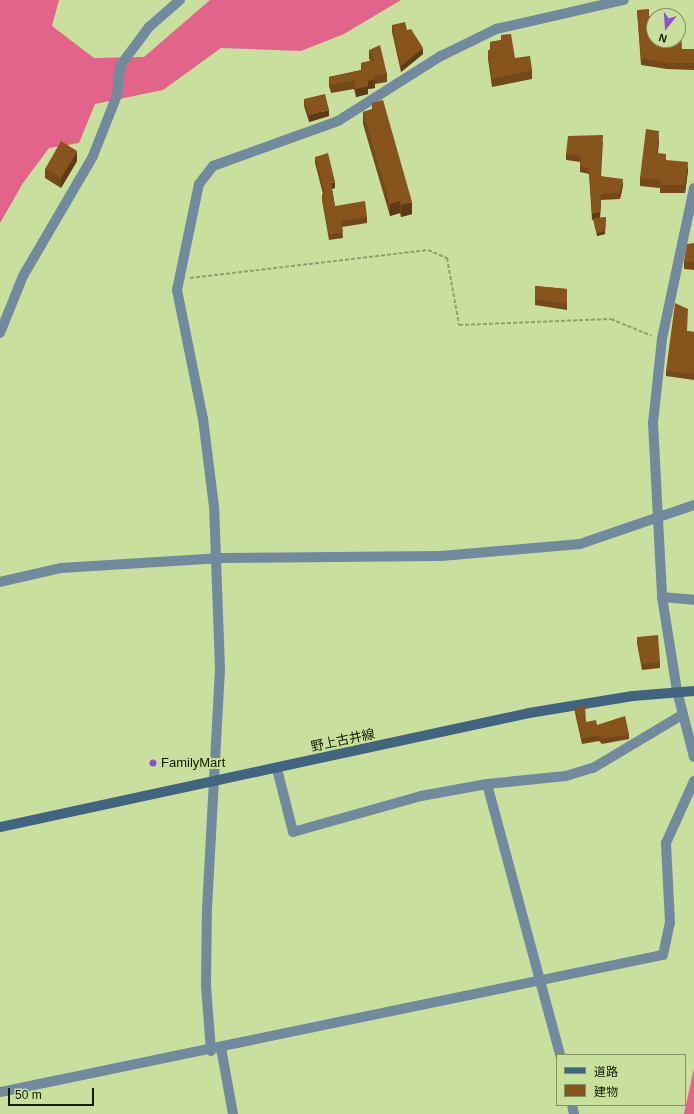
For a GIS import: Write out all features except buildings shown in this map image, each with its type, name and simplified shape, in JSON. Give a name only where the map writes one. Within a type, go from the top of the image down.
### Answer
[{"type":"main road","name":"野上古井線","points":[[0,827],[277,769],[528,713],[677,691],[694,691]]},
{"type":"street","points":[[0,334],[23,276],[93,156],[117,95],[120,66],[149,27],[180,0]]},
{"type":"street","points":[[211,1051],[206,986],[220,668],[213,500],[203,419],[181,319],[177,290],[199,184],[213,166],[338,121],[441,56],[496,29],[624,0]]},
{"type":"street","points":[[694,188],[662,339],[653,423],[662,598],[677,691],[694,758]]},
{"type":"street","points":[[0,582],[39,571],[215,559],[390,558],[522,550],[580,544],[694,505]]},
{"type":"street","points":[[662,598],[694,600]]},
{"type":"street","points":[[277,769],[293,832],[421,796],[487,784],[566,776],[593,768],[682,715]]},
{"type":"street","points":[[0,1092],[211,1051],[663,955],[670,922],[666,843],[694,781]]},
{"type":"street","points":[[487,784],[542,980],[560,1054]]},
{"type":"street","points":[[221,1048],[234,1114]]},
{"type":"path","points":[[179,278],[428,250],[447,258],[459,325],[611,319],[662,339]]},
{"type":"shaded area","points":[[0,0],[59,0],[52,26],[94,58],[144,57],[210,0],[401,0],[344,34],[301,51],[221,48],[163,90],[95,104],[79,143],[49,148],[23,183],[0,223]]},
{"type":"shaded area","points":[[694,1068],[694,1114],[684,1114]]},
{"type":"place","name":"FamilyMart","points":[[153,763]]}]
